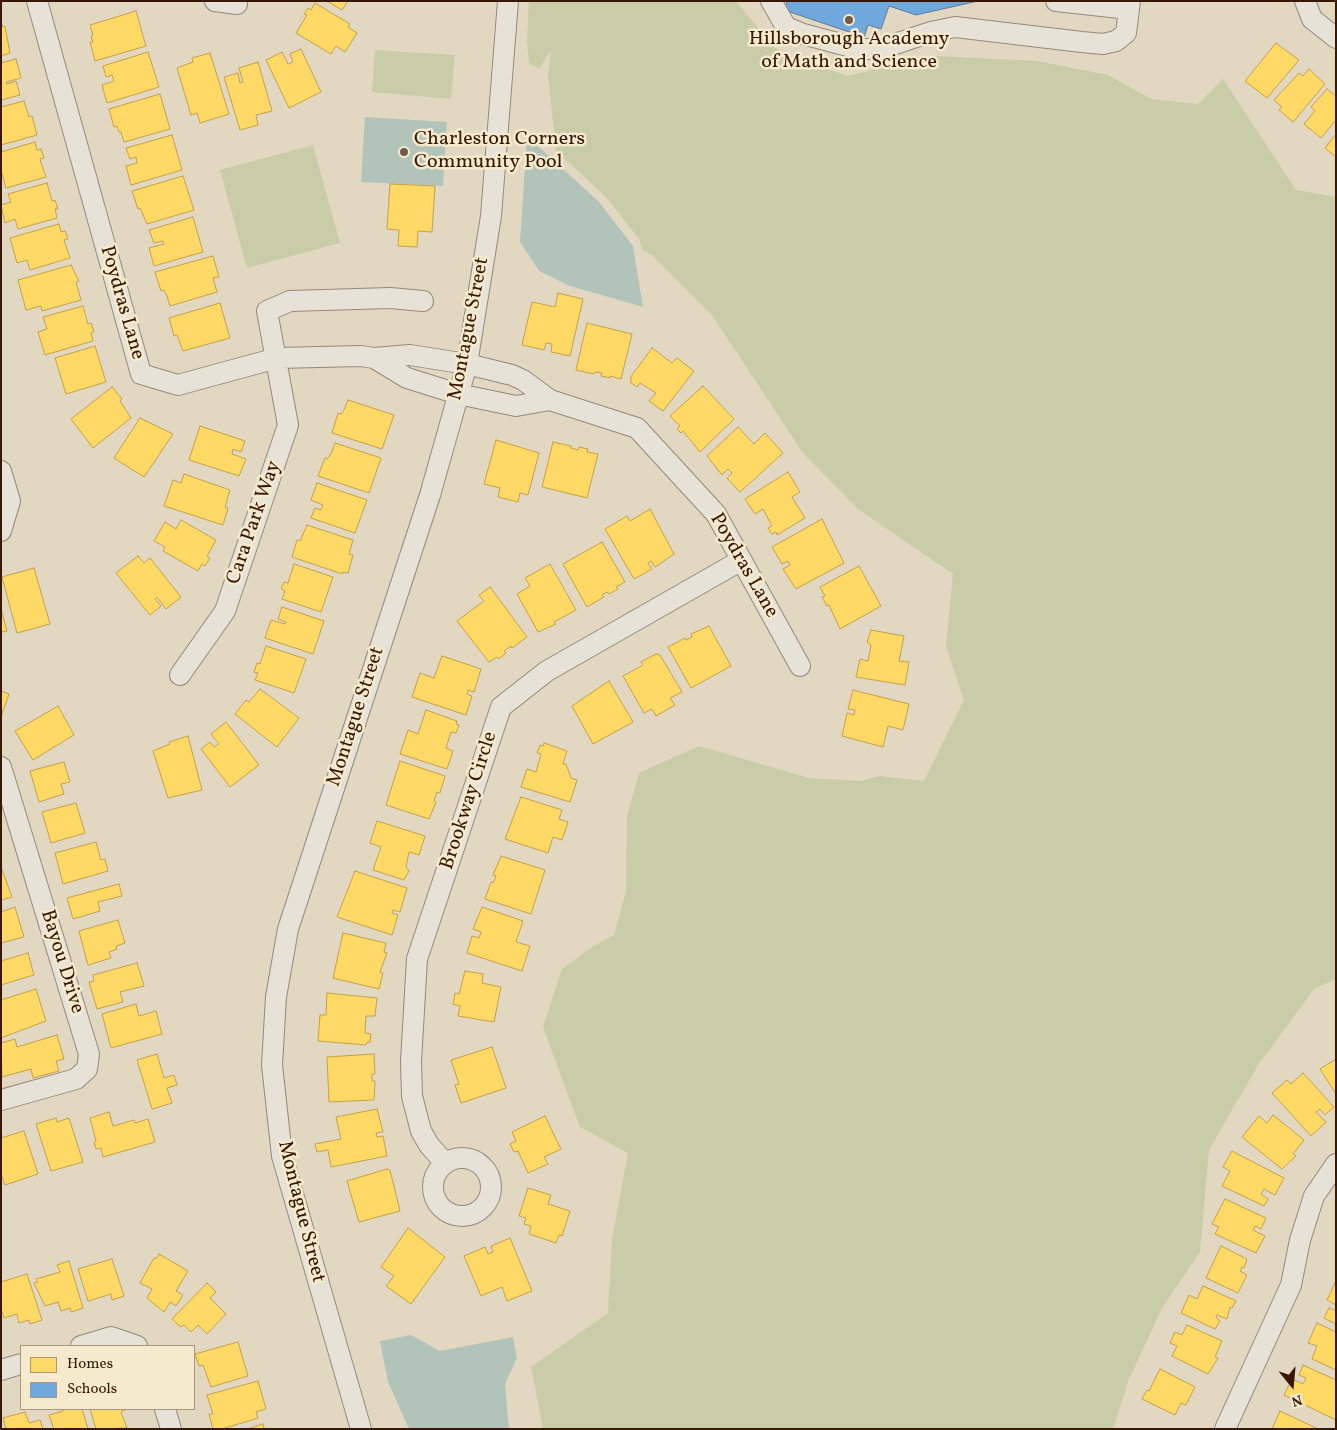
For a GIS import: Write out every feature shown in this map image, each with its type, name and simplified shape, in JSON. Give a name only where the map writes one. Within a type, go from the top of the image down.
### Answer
[{"type":"street","name":"Poydras Lane","points":[[37,1],[141,374],[178,386],[278,358],[361,356],[374,358],[410,355],[466,364],[512,375],[523,380],[550,400],[637,428],[716,514],[740,561],[800,666]]},
{"type":"street","points":[[215,1],[237,4]]},
{"type":"street","name":"Montague Street","points":[[361,1429],[282,1156],[272,1065],[276,997],[288,930],[430,495],[466,364],[491,216],[508,1]]},
{"type":"street","points":[[771,1],[786,27],[803,34],[859,49],[880,49],[932,32],[955,27],[1103,44],[1116,41],[1126,33],[1130,5],[1056,1]]},
{"type":"street","points":[[1305,1],[1312,19],[1336,38]]},
{"type":"street","name":"Cara Park Way","points":[[180,675],[225,611],[288,426],[278,358],[267,311],[290,301],[390,298],[423,301]]},
{"type":"street","name":"Poydras Lane","points":[[374,358],[407,378],[458,394],[516,406],[550,400]]},
{"type":"street","points":[[1,471],[10,501],[1,531]]},
{"type":"street","name":"Brookway Circle","points":[[446,1163],[429,1145],[421,1132],[412,1096],[411,1061],[417,959],[501,707],[547,671],[740,561]]},
{"type":"street","name":"Bayou Drive","points":[[1,767],[88,1054],[87,1069],[76,1079],[1,1100]]},
{"type":"street","points":[[1226,1429],[1292,1284],[1300,1240],[1314,1196],[1336,1164]]},
{"type":"street","points":[[85,1345],[111,1338],[134,1345]]},
{"type":"street","points":[[1,1370],[20,1364]]},
{"type":"street","points":[[166,1410],[171,1429]]},
{"type":"green space","points":[[529,1],[736,1],[774,47],[789,56],[848,76],[899,63],[938,56],[1037,61],[1108,75],[1151,99],[1198,104],[1223,79],[1296,190],[1336,197],[1336,979],[1315,988],[1258,1065],[1209,1150],[1200,1252],[1162,1308],[1129,1379],[1113,1429],[543,1429],[531,1367],[608,1313],[612,1240],[628,1153],[580,1127],[543,1027],[562,969],[592,947],[614,935],[626,891],[627,817],[639,773],[699,746],[809,778],[861,781],[879,776],[924,781],[964,700],[946,646],[953,574],[858,509],[803,453],[712,315],[652,255],[642,250],[640,240],[605,196],[556,151],[548,75],[551,50],[539,69],[529,63],[527,41]]},
{"type":"green space","points":[[375,50],[455,55],[451,99],[372,92]]},
{"type":"green space","points":[[313,145],[340,243],[247,268],[220,170]]},
{"type":"shaded area","name":"Charleston Corners Community Pool","points":[[365,117],[447,122],[443,186],[361,182]]},
{"type":"shaded area","points":[[527,136],[599,202],[633,246],[643,307],[570,286],[539,271],[520,242]]},
{"type":"shaded area","points":[[411,1335],[440,1351],[513,1337],[517,1358],[505,1384],[509,1429],[409,1429],[388,1382],[380,1341]]},
{"type":"building: Homes","points":[[327,1],[348,1],[342,10]]},
{"type":"building: Homes","points":[[315,3],[350,24],[348,27],[357,33],[345,52],[336,46],[331,54],[296,33],[307,15],[304,14],[308,8],[311,10]]},
{"type":"building: Homes","points":[[136,11],[146,46],[95,61],[90,42],[93,42],[91,36],[93,35],[90,25]]},
{"type":"building: Homes","points":[[1,22],[3,27],[5,26],[10,53],[1,56]]},
{"type":"building: Homes","points":[[1276,43],[1299,60],[1267,98],[1245,81]]},
{"type":"building: Homes","points":[[301,49],[321,92],[289,108],[266,60],[282,52],[288,64],[293,62],[290,54]]},
{"type":"building: Homes","points":[[148,52],[159,87],[107,103],[102,85],[114,81],[112,75],[106,77],[103,66]]},
{"type":"building: Homes","points":[[210,53],[229,114],[200,123],[197,113],[191,115],[177,68],[193,62],[192,58]]},
{"type":"building: Homes","points":[[16,59],[21,78],[6,82],[7,84],[16,81],[20,95],[1,100],[1,63]]},
{"type":"building: Homes","points":[[258,62],[272,111],[256,115],[258,125],[240,130],[224,77],[238,73],[240,83],[243,82],[239,68]]},
{"type":"building: Homes","points":[[1309,69],[1325,84],[1293,122],[1279,110],[1282,107],[1274,100],[1299,73],[1303,76]]},
{"type":"building: Homes","points":[[1327,89],[1336,96],[1336,120],[1321,138],[1304,124],[1315,111],[1311,107]]},
{"type":"building: Homes","points":[[160,94],[170,129],[124,142],[117,126],[114,127],[109,109]]},
{"type":"building: Homes","points":[[24,101],[29,117],[32,116],[37,135],[1,145],[1,107]]},
{"type":"building: Homes","points":[[1336,134],[1336,157],[1325,148]]},
{"type":"building: Homes","points":[[172,135],[182,170],[131,185],[126,166],[137,163],[136,157],[130,159],[126,148]]},
{"type":"building: Homes","points":[[35,142],[37,150],[41,149],[44,158],[40,159],[46,177],[6,188],[1,170],[1,152]]},
{"type":"building: Homes","points":[[183,176],[194,210],[147,224],[140,208],[138,209],[132,191]]},
{"type":"building: Homes","points":[[47,183],[52,201],[55,200],[58,209],[55,209],[57,218],[18,229],[15,219],[5,223],[1,205],[11,202],[8,194]]},
{"type":"building: Homes","points":[[390,184],[435,186],[432,232],[418,231],[417,247],[398,246],[399,230],[387,229]]},
{"type":"building: Homes","points":[[193,217],[203,252],[154,266],[149,248],[164,244],[163,241],[154,243],[149,230]]},
{"type":"building: Homes","points":[[59,224],[61,232],[65,231],[68,239],[64,240],[70,258],[30,270],[27,260],[17,263],[10,238]]},
{"type":"building: Homes","points":[[213,256],[219,277],[213,278],[217,292],[170,306],[164,290],[161,291],[155,272]]},
{"type":"building: Homes","points":[[71,265],[79,281],[76,282],[81,300],[42,311],[41,306],[26,310],[18,280]]},
{"type":"building: Homes","points":[[558,293],[583,299],[570,356],[551,352],[552,344],[546,343],[544,350],[522,345],[532,302],[555,307]]},
{"type":"building: Homes","points":[[220,303],[230,338],[183,351],[177,335],[174,336],[169,318]]},
{"type":"building: Homes","points":[[83,306],[88,324],[91,323],[94,332],[91,333],[93,341],[45,355],[38,332],[47,329],[43,317]]},
{"type":"building: Homes","points":[[587,323],[632,334],[621,379],[601,376],[602,373],[595,372],[594,374],[576,370]]},
{"type":"building: Homes","points":[[95,346],[106,382],[66,394],[55,358]]},
{"type":"building: Homes","points":[[652,348],[672,363],[677,358],[694,371],[663,411],[649,401],[656,393],[640,383],[637,387],[630,382],[632,379],[630,378]]},
{"type":"building: Homes","points":[[703,386],[734,419],[700,452],[683,431],[681,433],[677,429],[680,426],[670,416]]},
{"type":"building: Homes","points":[[112,387],[122,399],[120,401],[131,418],[93,448],[71,419]]},
{"type":"building: Homes","points":[[348,400],[394,415],[382,449],[332,433],[338,413],[341,414]]},
{"type":"building: Homes","points":[[140,418],[173,434],[144,477],[114,458]]},
{"type":"building: Homes","points":[[200,426],[245,441],[241,452],[233,449],[232,454],[246,459],[239,476],[189,460]]},
{"type":"building: Homes","points":[[738,427],[754,444],[765,433],[783,453],[740,492],[727,478],[732,473],[728,469],[722,475],[707,456]]},
{"type":"building: Homes","points":[[496,440],[539,453],[528,495],[520,493],[518,502],[498,497],[500,488],[484,484]]},
{"type":"building: Homes","points":[[553,442],[571,446],[571,448],[578,450],[579,447],[588,449],[587,452],[598,454],[587,498],[542,487]]},
{"type":"building: Homes","points":[[335,443],[381,458],[369,493],[318,476],[325,458],[327,459],[331,454]]},
{"type":"building: Homes","points":[[788,472],[800,492],[792,497],[805,518],[777,535],[776,532],[772,534],[768,528],[772,526],[763,509],[755,514],[745,499]]},
{"type":"building: Homes","points":[[184,474],[230,490],[225,507],[228,508],[223,525],[164,506],[173,480],[181,483]]},
{"type":"building: Homes","points":[[317,483],[367,500],[355,533],[311,518],[315,508],[321,510],[323,505],[311,500]]},
{"type":"building: Homes","points":[[650,509],[674,554],[655,567],[651,561],[648,563],[652,569],[634,579],[605,529],[627,516],[630,521]]},
{"type":"building: Homes","points":[[822,519],[844,563],[796,589],[783,569],[790,565],[788,561],[782,564],[772,547]]},
{"type":"building: Homes","points":[[181,520],[216,540],[207,556],[210,558],[205,566],[202,564],[198,571],[163,551],[165,547],[154,541],[165,522],[176,529]]},
{"type":"building: Homes","points":[[307,525],[353,540],[349,554],[353,555],[348,573],[343,572],[342,574],[292,557],[297,540],[300,541]]},
{"type":"building: Homes","points":[[602,542],[625,582],[616,587],[618,589],[609,594],[607,592],[602,595],[604,597],[587,607],[563,564]]},
{"type":"building: Homes","points":[[138,556],[144,563],[150,558],[181,597],[166,609],[157,597],[155,599],[161,606],[150,615],[116,573]]},
{"type":"building: Homes","points":[[294,564],[333,577],[321,612],[282,599],[285,591],[281,589],[284,582],[288,583]]},
{"type":"building: Homes","points":[[550,564],[576,610],[554,622],[556,624],[538,632],[517,594],[530,586],[525,578]]},
{"type":"building: Homes","points":[[859,566],[881,606],[840,629],[829,605],[827,606],[822,597],[825,596],[820,587]]},
{"type":"building: Homes","points":[[34,568],[50,624],[17,633],[2,577]]},
{"type":"building: Homes","points":[[490,587],[527,637],[512,648],[511,646],[504,651],[506,653],[499,659],[497,657],[489,662],[457,621],[484,601],[479,595]]},
{"type":"building: Homes","points":[[282,607],[324,621],[313,654],[265,638],[271,620],[285,624],[286,622],[278,619]]},
{"type":"building: Homes","points":[[1,609],[7,631],[1,632]]},
{"type":"building: Homes","points":[[709,626],[731,666],[691,688],[668,647],[685,638],[686,640],[692,637],[691,634]]},
{"type":"building: Homes","points":[[871,630],[904,636],[899,661],[909,662],[905,685],[856,677],[860,659],[868,661],[871,645],[867,642]]},
{"type":"building: Homes","points":[[266,646],[306,659],[294,693],[255,680],[258,673],[254,672],[257,663],[260,664]]},
{"type":"building: Homes","points":[[656,654],[660,655],[682,692],[670,698],[675,705],[656,716],[652,709],[644,713],[623,676],[643,665],[641,662]]},
{"type":"building: Homes","points":[[442,656],[481,669],[474,692],[468,690],[467,694],[472,696],[466,715],[412,697],[420,673],[434,678]]},
{"type":"building: Homes","points":[[609,681],[633,722],[593,744],[572,706]]},
{"type":"building: Homes","points":[[260,689],[299,718],[277,747],[235,714],[246,700],[249,702]]},
{"type":"building: Homes","points":[[853,690],[909,704],[903,730],[888,726],[883,747],[842,736],[847,713],[854,715],[855,710],[848,709]]},
{"type":"building: Homes","points":[[1,691],[9,694],[1,717]]},
{"type":"building: Homes","points":[[58,706],[74,735],[33,760],[15,731]]},
{"type":"building: Homes","points":[[426,710],[457,721],[456,724],[459,725],[456,733],[451,732],[446,748],[453,751],[447,769],[400,754],[408,730],[418,734]]},
{"type":"building: Homes","points":[[226,722],[259,765],[230,787],[201,749],[210,742],[214,747],[219,744],[211,734]]},
{"type":"building: Homes","points":[[188,736],[202,790],[168,798],[153,751],[170,744],[169,742]]},
{"type":"building: Homes","points":[[544,743],[567,751],[563,764],[566,764],[571,778],[577,780],[570,802],[521,787],[527,769],[536,772],[541,754],[537,753],[540,745],[543,746]]},
{"type":"building: Homes","points":[[400,761],[445,776],[440,793],[437,792],[434,801],[436,802],[429,819],[386,805]]},
{"type":"building: Homes","points":[[64,762],[70,782],[61,784],[64,794],[39,802],[30,771]]},
{"type":"building: Homes","points":[[521,797],[562,810],[559,819],[568,822],[562,840],[553,837],[548,853],[505,839]]},
{"type":"building: Homes","points":[[76,803],[85,833],[51,843],[42,812]]},
{"type":"building: Homes","points":[[377,821],[425,836],[419,855],[409,852],[406,867],[409,871],[404,880],[373,870],[381,847],[370,843]]},
{"type":"building: Homes","points":[[96,842],[101,860],[105,859],[108,871],[63,884],[55,853]]},
{"type":"building: Homes","points":[[501,856],[545,870],[531,914],[485,899],[491,882],[493,883],[496,876],[493,875]]},
{"type":"building: Homes","points":[[1,867],[12,897],[1,900]]},
{"type":"building: Homes","points":[[355,871],[407,888],[400,912],[393,910],[392,913],[398,915],[392,935],[337,917]]},
{"type":"building: Homes","points":[[119,884],[122,896],[98,902],[100,911],[73,919],[67,898]]},
{"type":"building: Homes","points":[[15,907],[24,937],[1,943],[1,912]]},
{"type":"building: Homes","points":[[482,907],[523,921],[516,942],[530,946],[522,971],[467,953],[472,936],[479,938],[481,932],[473,929]]},
{"type":"building: Homes","points":[[118,920],[125,943],[116,946],[117,949],[109,952],[111,958],[88,965],[79,931]]},
{"type":"building: Homes","points":[[343,933],[386,943],[384,952],[387,953],[380,972],[383,973],[379,989],[333,978]]},
{"type":"building: Homes","points":[[28,953],[34,975],[1,985],[1,961]]},
{"type":"building: Homes","points":[[137,963],[144,986],[120,992],[123,1002],[97,1009],[89,982],[94,981],[93,975]]},
{"type":"building: Homes","points":[[465,971],[483,974],[482,983],[501,987],[494,1022],[458,1016],[460,1006],[453,1004],[455,993],[459,994]]},
{"type":"building: Homes","points":[[36,989],[46,1021],[1,1038],[1,1000]]},
{"type":"building: Homes","points":[[327,993],[377,998],[375,1016],[366,1016],[365,1033],[371,1034],[370,1042],[367,1042],[366,1045],[318,1041],[320,1015],[326,1015]]},
{"type":"building: Homes","points":[[136,1004],[139,1016],[156,1011],[162,1034],[111,1048],[102,1014]]},
{"type":"building: Homes","points":[[57,1035],[64,1059],[56,1061],[59,1071],[33,1078],[31,1069],[2,1077],[1,1043],[15,1039],[17,1047]]},
{"type":"building: Homes","points":[[492,1047],[506,1088],[461,1103],[455,1085],[459,1084],[451,1060]]},
{"type":"building: Homes","points":[[157,1054],[164,1078],[174,1075],[177,1085],[167,1088],[172,1103],[152,1109],[137,1060]]},
{"type":"building: Homes","points":[[374,1054],[375,1074],[372,1074],[372,1081],[375,1081],[374,1100],[329,1102],[327,1057]]},
{"type":"building: Homes","points":[[1336,1059],[1336,1094],[1320,1069]]},
{"type":"building: Homes","points":[[1303,1073],[1334,1107],[1325,1115],[1320,1109],[1316,1112],[1326,1122],[1311,1136],[1272,1093],[1287,1080],[1291,1084]]},
{"type":"building: Homes","points":[[377,1109],[383,1132],[376,1133],[377,1137],[383,1136],[387,1156],[331,1167],[328,1150],[317,1152],[315,1144],[341,1139],[336,1117]]},
{"type":"building: Homes","points":[[109,1112],[113,1126],[134,1120],[135,1123],[148,1119],[155,1142],[103,1157],[101,1148],[96,1149],[94,1142],[96,1141],[90,1118]]},
{"type":"building: Homes","points":[[1273,1115],[1304,1140],[1293,1154],[1296,1156],[1282,1169],[1242,1137],[1259,1116],[1267,1123]]},
{"type":"building: Homes","points":[[545,1116],[561,1149],[544,1157],[548,1164],[528,1173],[518,1151],[514,1152],[510,1144],[516,1141],[512,1132]]},
{"type":"building: Homes","points":[[56,1118],[57,1122],[69,1118],[83,1162],[51,1171],[36,1124]]},
{"type":"building: Homes","points":[[24,1131],[38,1174],[5,1185],[1,1174],[1,1138]]},
{"type":"building: Homes","points":[[1232,1151],[1284,1178],[1275,1195],[1264,1189],[1261,1194],[1268,1199],[1264,1206],[1222,1186],[1230,1171],[1223,1167]]},
{"type":"building: Homes","points":[[387,1169],[390,1170],[400,1211],[359,1222],[347,1181]]},
{"type":"building: Homes","points":[[528,1188],[551,1195],[548,1204],[570,1211],[562,1236],[559,1235],[556,1243],[529,1234],[531,1226],[524,1224],[526,1218],[519,1216]]},
{"type":"building: Homes","points":[[1225,1199],[1266,1218],[1261,1229],[1255,1226],[1253,1230],[1265,1236],[1256,1253],[1215,1234],[1219,1227],[1212,1224]]},
{"type":"building: Homes","points":[[408,1228],[445,1257],[411,1304],[386,1286],[394,1276],[381,1267]]},
{"type":"building: Homes","points":[[510,1238],[532,1291],[507,1301],[502,1287],[481,1296],[464,1256],[485,1247],[488,1254],[493,1252],[491,1246]]},
{"type":"building: Homes","points":[[1221,1246],[1247,1259],[1244,1268],[1242,1267],[1240,1271],[1247,1275],[1238,1293],[1206,1278]]},
{"type":"building: Homes","points":[[159,1254],[188,1271],[176,1291],[183,1295],[176,1306],[170,1302],[164,1312],[147,1298],[152,1289],[140,1283],[154,1258],[156,1259]]},
{"type":"building: Homes","points":[[112,1259],[124,1296],[112,1300],[111,1294],[88,1301],[78,1269]]},
{"type":"building: Homes","points":[[69,1261],[83,1308],[71,1312],[70,1308],[61,1311],[58,1302],[45,1306],[34,1283],[38,1282],[36,1279],[60,1272],[57,1265]]},
{"type":"building: Homes","points":[[27,1274],[42,1320],[30,1324],[29,1320],[19,1323],[17,1314],[4,1318],[1,1309],[1,1282]]},
{"type":"building: Homes","points":[[207,1283],[216,1292],[210,1298],[226,1314],[207,1334],[198,1325],[191,1332],[184,1325],[181,1327],[172,1319]]},
{"type":"building: Homes","points":[[1336,1284],[1336,1305],[1327,1300]]},
{"type":"building: Homes","points":[[1203,1286],[1236,1301],[1232,1308],[1230,1307],[1227,1319],[1217,1315],[1216,1317],[1220,1321],[1215,1329],[1181,1313],[1189,1295],[1197,1299]]},
{"type":"building: Homes","points":[[1329,1308],[1336,1311],[1336,1324],[1324,1318]]},
{"type":"building: Homes","points":[[1317,1323],[1336,1332],[1336,1370],[1312,1359],[1317,1346],[1308,1343]]},
{"type":"building: Homes","points":[[1187,1325],[1222,1341],[1215,1357],[1218,1358],[1208,1374],[1172,1356],[1177,1346],[1170,1343],[1175,1332],[1182,1335]]},
{"type":"building: Homes","points":[[238,1342],[248,1376],[211,1387],[203,1365],[199,1366],[195,1354]]},
{"type":"building: Homes","points":[[1303,1365],[1336,1380],[1336,1420],[1284,1395],[1292,1379],[1303,1384],[1306,1378],[1299,1375]]},
{"type":"building: Homes","points":[[1160,1369],[1195,1387],[1186,1405],[1181,1403],[1175,1415],[1142,1399],[1147,1390],[1149,1391]]},
{"type":"building: Homes","points":[[258,1381],[266,1409],[256,1412],[258,1418],[222,1429],[213,1429],[209,1414],[213,1414],[207,1395]]},
{"type":"building: Homes","points":[[82,1410],[88,1429],[54,1429],[49,1415],[63,1411]]},
{"type":"building: Homes","points":[[90,1410],[125,1410],[121,1412],[127,1428],[96,1429]]},
{"type":"building: Homes","points":[[1280,1411],[1316,1428],[1316,1429],[1272,1429]]},
{"type":"building: Homes","points":[[25,1412],[29,1423],[40,1420],[43,1429],[6,1429],[3,1418]]},
{"type":"building: Homes","points":[[263,1424],[264,1429],[247,1429]]},
{"type":"building: Schools","name":"Hillsborough Academy of Math and Science","points":[[787,1],[978,1],[916,15],[889,6],[881,29],[868,25],[864,37],[784,10]]},
{"type":"place","name":"Hillsborough Academy of Math and Science","points":[[849,20]]},
{"type":"place","name":"Charleston Corners Community Pool","points":[[404,152]]}]
